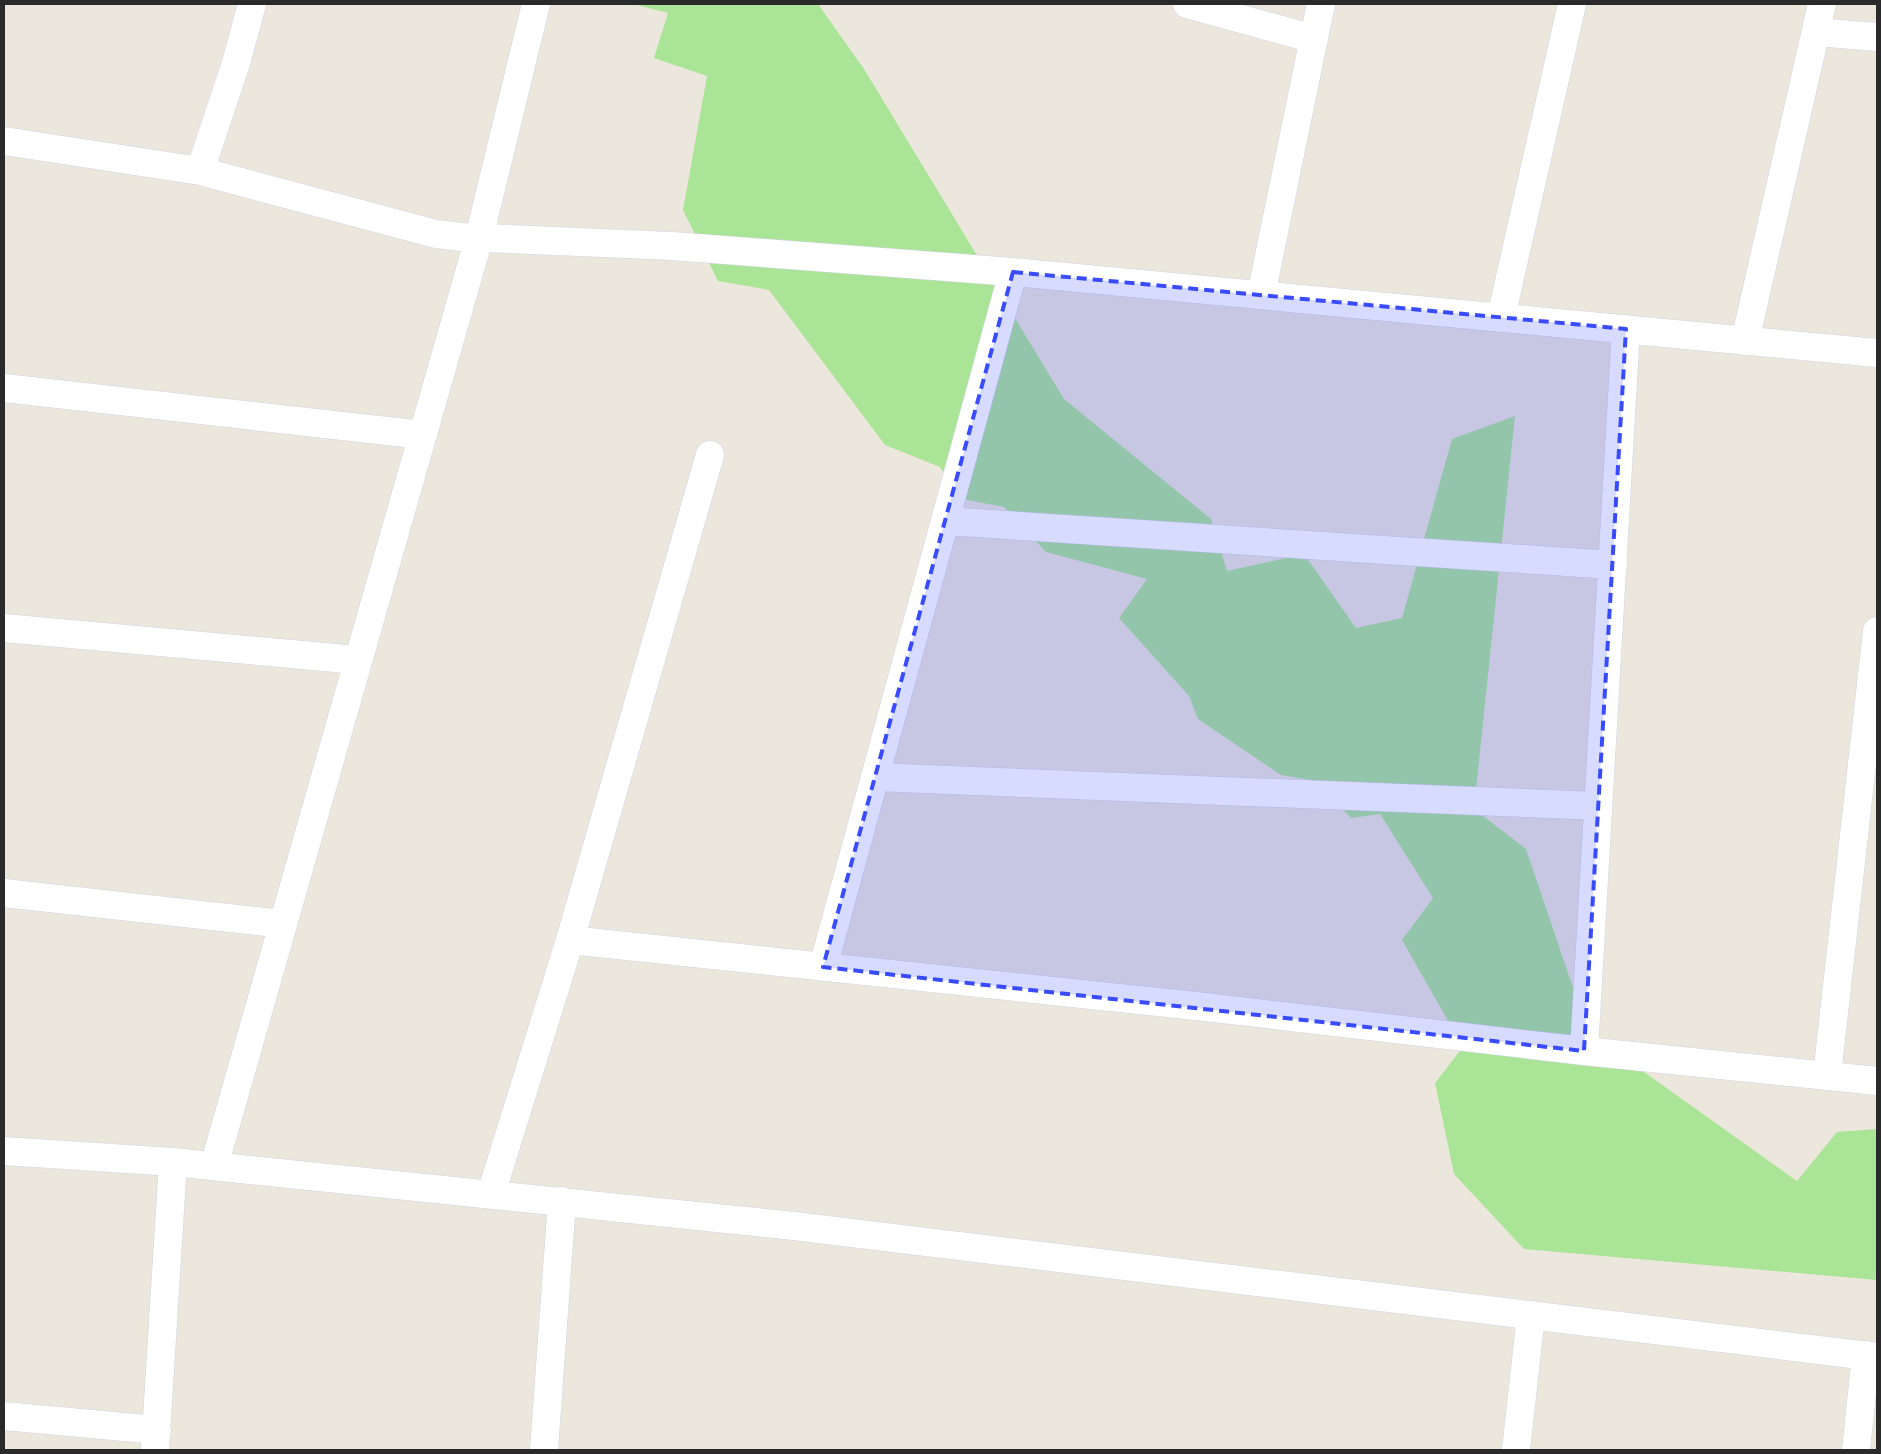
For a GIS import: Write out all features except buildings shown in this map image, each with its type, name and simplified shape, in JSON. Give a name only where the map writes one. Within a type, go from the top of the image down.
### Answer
[{"type":"street","points":[[200,171],[236,63],[252,4]]},
{"type":"street","points":[[214,1166],[479,238],[536,4]]},
{"type":"street","points":[[1186,4],[1314,39]]},
{"type":"street","points":[[1261,295],[1321,4]]},
{"type":"street","points":[[1501,317],[1572,4]]},
{"type":"street","points":[[1745,341],[1822,4]]},
{"type":"street","points":[[1816,32],[1877,37]]},
{"type":"street","points":[[4,141],[200,171],[436,234],[479,238],[672,246],[1013,272],[1877,353]]},
{"type":"street","points":[[823,967],[1013,272]]},
{"type":"street","points":[[1584,1051],[1626,329]]},
{"type":"street","points":[[4,388],[423,435]]},
{"type":"street","points":[[491,1194],[570,940],[710,455]]},
{"type":"street","points":[[945,521],[1612,564]]},
{"type":"street","points":[[4,628],[358,660]]},
{"type":"street","points":[[1827,1075],[1877,631]]},
{"type":"street","points":[[875,777],[1598,806]]},
{"type":"street","points":[[4,893],[283,924]]},
{"type":"street","points":[[570,940],[1196,1006],[1584,1051],[1877,1081]]},
{"type":"street","points":[[4,1151],[173,1162],[794,1226],[1872,1356],[1856,1450]]},
{"type":"street","points":[[4,1416],[156,1440],[173,1162]]},
{"type":"street","points":[[544,1450],[562,1202]]},
{"type":"street","points":[[1516,1450],[1531,1315]]},
{"type":"highlighted area","points":[[1013,272],[1626,329],[1584,1051],[823,967]]},
{"type":"green space","points":[[633,4],[818,4],[864,69],[1064,399],[1211,519],[1227,571],[1304,554],[1356,628],[1402,618],[1452,439],[1515,416],[1474,809],[1526,849],[1588,1032],[1797,1181],[1837,1132],[1877,1129],[1877,1280],[1524,1249],[1454,1174],[1435,1083],[1463,1047],[1402,940],[1433,898],[1380,814],[1351,818],[1317,781],[1281,775],[1198,719],[1189,696],[1119,618],[1147,579],[1046,552],[1004,507],[962,499],[940,467],[885,445],[769,290],[718,281],[683,210],[707,76],[654,58],[668,13]]}]
